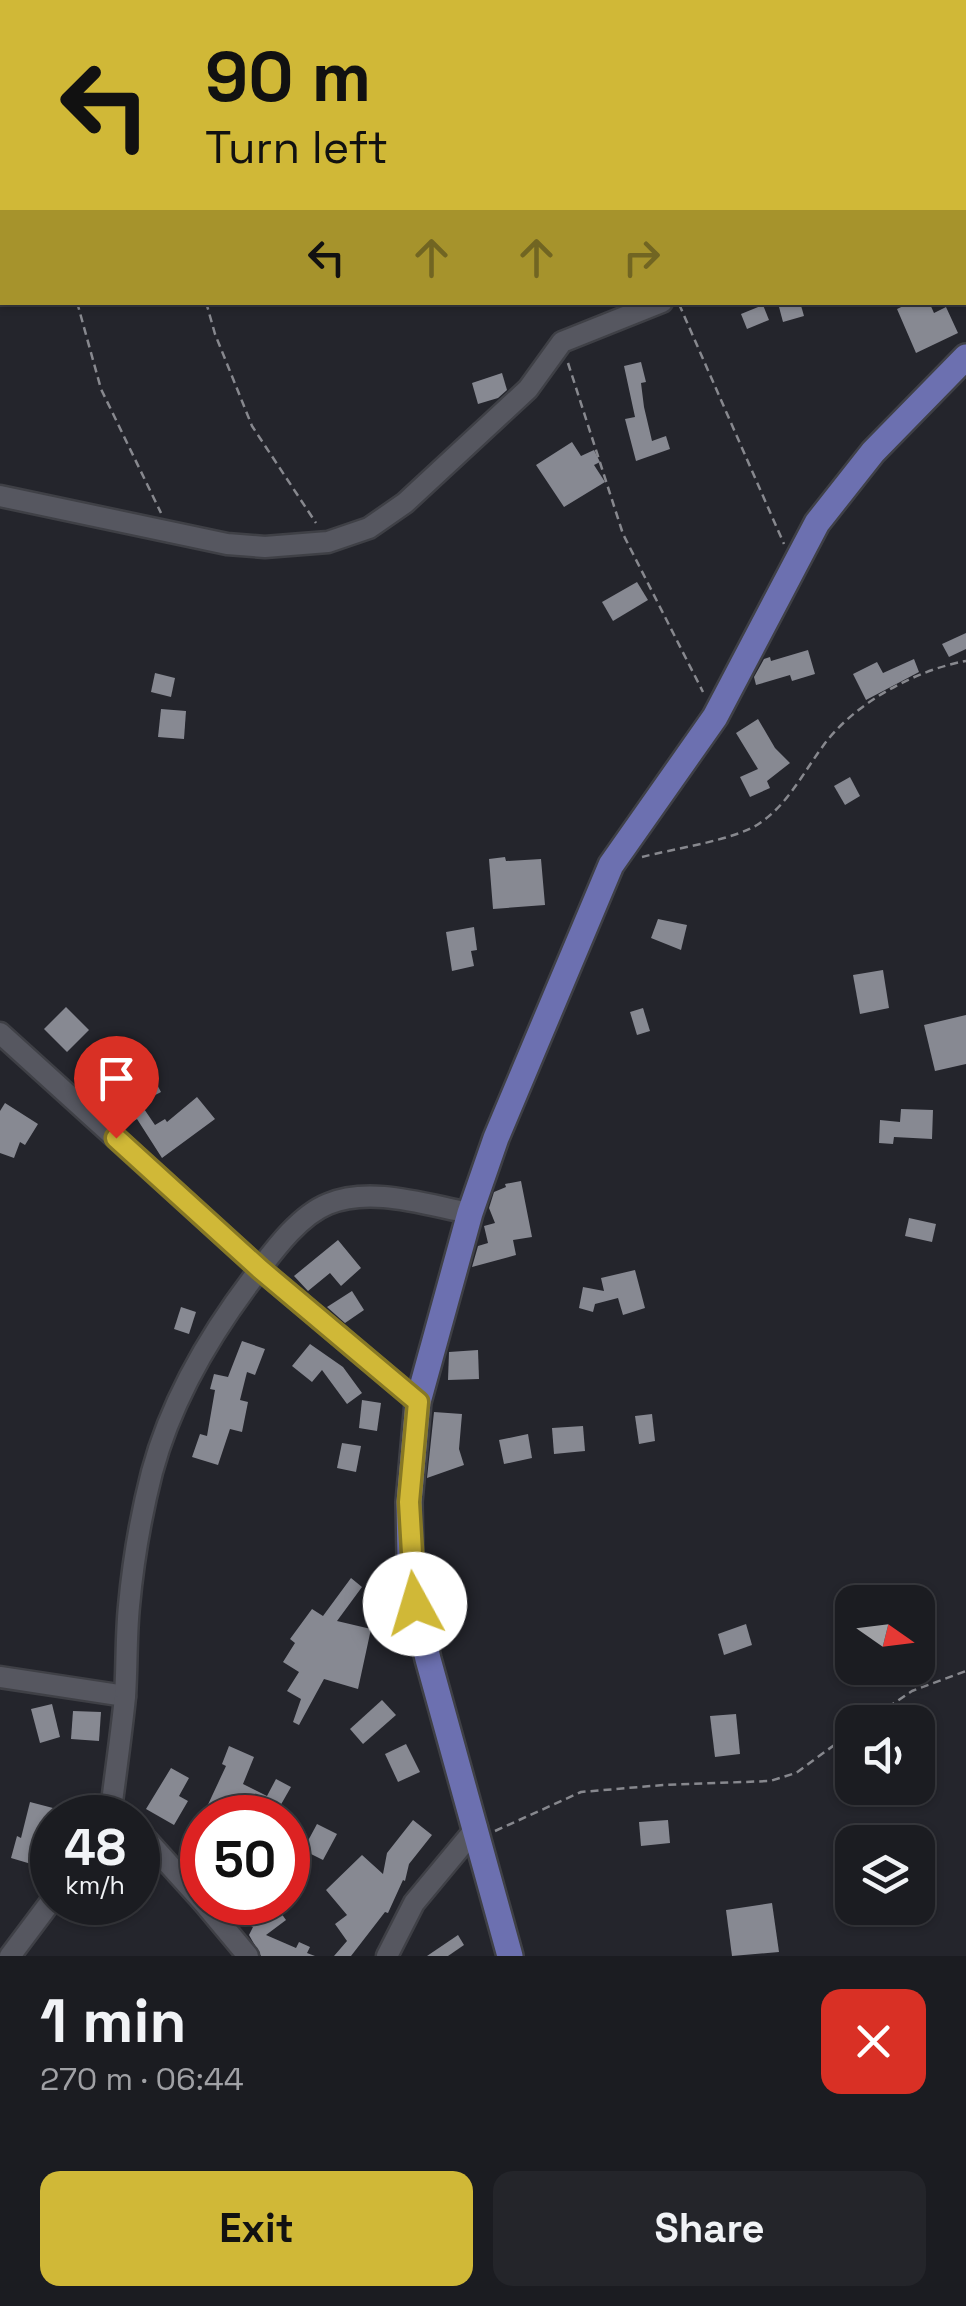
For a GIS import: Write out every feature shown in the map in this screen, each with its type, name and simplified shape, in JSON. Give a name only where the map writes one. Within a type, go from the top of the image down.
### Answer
[{"type":"main road","points":[[510,1956],[415,1604],[409,1502],[418,1402],[470,1213],[496,1138],[611,864],[715,716],[817,524],[873,452],[966,356]]},
{"type":"street","points":[[0,496],[227,544],[265,547],[328,542],[370,528],[405,503],[528,388],[562,342],[654,305]]},
{"type":"street","points":[[0,1033],[260,1269],[418,1402]]},
{"type":"street","points":[[117,1795],[129,1604],[153,1470],[177,1403],[225,1314],[307,1217],[328,1204],[366,1197],[470,1213]]},
{"type":"street","points":[[0,1677],[125,1696]]},
{"type":"street","points":[[387,1956],[414,1904],[478,1832]]},
{"type":"street","points":[[160,1854],[180,1877]]},
{"type":"street","points":[[10,1956],[33,1925]]},
{"type":"street","points":[[222,1925],[248,1956]]},
{"type":"path","points":[[77,305],[101,389],[170,532]]},
{"type":"path","points":[[207,305],[252,426],[328,542]]},
{"type":"path","points":[[679,305],[794,566]]},
{"type":"path","points":[[562,342],[623,534],[715,716]]},
{"type":"path","points":[[611,864],[755,827],[785,800],[825,742],[851,715],[914,678],[966,661]]},
{"type":"path","points":[[891,1705],[912,1691],[966,1671]]},
{"type":"path","points":[[478,1832],[580,1792],[770,1781],[796,1772],[835,1744]]},
{"type":"building","points":[[763,305],[769,320],[747,329],[741,314]]},
{"type":"building","points":[[801,305],[804,316],[783,322],[779,307]]},
{"type":"building","points":[[930,305],[934,313],[946,307],[958,333],[916,353],[897,309]]},
{"type":"building","points":[[641,362],[646,382],[641,383],[644,407],[652,441],[666,436],[670,449],[636,461],[625,419],[635,417],[624,366]]},
{"type":"building","points":[[502,373],[507,390],[498,398],[478,404],[472,383]]},
{"type":"building","points":[[572,442],[581,456],[594,450],[600,462],[594,465],[605,482],[564,507],[536,465]]},
{"type":"building","points":[[637,582],[648,600],[613,621],[602,602]]},
{"type":"building","points":[[966,633],[966,649],[949,657],[942,644]]},
{"type":"building","points":[[808,650],[815,674],[792,681],[790,675],[756,685],[754,677],[764,659],[770,657],[771,661]]},
{"type":"building","points":[[914,659],[919,672],[866,700],[853,674],[877,662],[883,673]]},
{"type":"building","points":[[155,673],[175,678],[171,697],[151,692]]},
{"type":"building","points":[[161,709],[186,711],[184,739],[158,737]]},
{"type":"building","points":[[758,719],[775,748],[790,763],[767,781],[770,788],[750,797],[740,777],[758,769],[736,733]]},
{"type":"building","points":[[850,777],[860,796],[845,805],[834,786]]},
{"type":"building","points":[[505,857],[506,861],[541,859],[545,905],[493,909],[489,859]]},
{"type":"building","points":[[658,919],[687,925],[681,950],[651,938]]},
{"type":"building","points":[[474,927],[474,966],[452,971],[446,932]]},
{"type":"building","points":[[883,970],[889,1008],[860,1014],[853,975]]},
{"type":"building","points":[[66,1007],[89,1030],[67,1052],[44,1029]]},
{"type":"building","points":[[643,1008],[650,1031],[637,1035],[630,1012]]},
{"type":"building","points":[[966,1015],[966,1064],[935,1071],[924,1025]]},
{"type":"building","points":[[154,1079],[161,1092],[140,1103],[155,1125],[165,1119],[167,1122],[197,1097],[215,1119],[162,1158],[137,1119],[132,1122],[119,1102]]},
{"type":"building","points":[[5,1103],[38,1124],[25,1145],[20,1142],[14,1158],[0,1153],[0,1111]]},
{"type":"building","points":[[901,1109],[933,1110],[932,1139],[894,1137],[893,1144],[879,1143],[880,1120],[900,1122]]},
{"type":"building","points":[[521,1181],[532,1237],[513,1240],[516,1255],[472,1267],[478,1246],[488,1243],[484,1226],[495,1223],[489,1208],[494,1192],[506,1187],[505,1184]]},
{"type":"building","points":[[909,1218],[936,1224],[932,1242],[905,1236]]},
{"type":"building","points":[[338,1240],[361,1268],[341,1286],[330,1273],[308,1291],[294,1276]]},
{"type":"building","points":[[635,1270],[645,1308],[623,1315],[618,1298],[595,1304],[593,1312],[579,1308],[583,1287],[604,1291],[601,1278]]},
{"type":"building","points":[[352,1291],[364,1310],[345,1323],[327,1307]]},
{"type":"building","points":[[181,1307],[196,1312],[189,1334],[174,1329]]},
{"type":"building","points":[[242,1341],[265,1349],[255,1375],[247,1372],[240,1400],[248,1402],[242,1432],[230,1429],[218,1465],[192,1457],[200,1434],[207,1436],[214,1374],[228,1377]]},
{"type":"building","points":[[310,1344],[343,1367],[362,1393],[347,1404],[322,1370],[312,1382],[292,1366]]},
{"type":"building","points":[[478,1350],[479,1379],[448,1380],[449,1352]]},
{"type":"building","points":[[362,1400],[381,1403],[377,1431],[359,1428]]},
{"type":"building","points":[[434,1412],[462,1414],[459,1449],[464,1465],[427,1478]]},
{"type":"building","points":[[652,1414],[655,1441],[639,1444],[635,1416]]},
{"type":"building","points":[[583,1426],[585,1451],[554,1454],[552,1428]]},
{"type":"building","points":[[528,1434],[532,1458],[504,1464],[499,1440]]},
{"type":"building","points":[[342,1443],[361,1446],[356,1472],[337,1468]]},
{"type":"building","points":[[351,1578],[362,1587],[337,1621],[371,1629],[358,1689],[324,1679],[299,1725],[293,1722],[301,1699],[287,1691],[299,1672],[283,1662],[295,1643],[290,1639],[312,1609],[323,1616]]},
{"type":"building","points":[[746,1624],[752,1645],[724,1655],[718,1634]]},
{"type":"building","points":[[382,1700],[396,1715],[363,1744],[350,1729]]},
{"type":"building","points":[[52,1704],[60,1737],[40,1743],[31,1709]]},
{"type":"building","points":[[73,1711],[101,1712],[99,1741],[71,1739]]},
{"type":"building","points":[[736,1714],[740,1754],[715,1757],[710,1716]]},
{"type":"building","points":[[406,1744],[420,1772],[398,1782],[385,1754]]},
{"type":"building","points":[[229,1746],[254,1757],[243,1784],[265,1795],[212,1795],[226,1766],[222,1764]]},
{"type":"building","points":[[171,1768],[189,1778],[179,1796],[180,1815],[174,1825],[160,1817],[160,1795],[155,1795]]},
{"type":"building","points":[[276,1779],[291,1787],[286,1795],[268,1795]]},
{"type":"building","points":[[30,1802],[30,1864],[11,1858],[17,1836],[21,1838]]},
{"type":"building","points":[[413,1820],[432,1835],[409,1864],[405,1881],[388,1913],[351,1956],[334,1956],[347,1941],[335,1924],[347,1915],[326,1890],[362,1855],[383,1874],[387,1853]]},
{"type":"building","points":[[668,1820],[670,1843],[641,1846],[639,1822]]},
{"type":"building","points":[[317,1824],[337,1834],[323,1860],[310,1854],[310,1837]]},
{"type":"building","points":[[772,1903],[779,1952],[732,1956],[726,1910]]},
{"type":"building","points":[[248,1925],[279,1925],[266,1935],[296,1948],[299,1942],[310,1947],[307,1953],[315,1956],[261,1956],[249,1935],[253,1927]]},
{"type":"building","points":[[458,1935],[464,1945],[448,1956],[427,1956]]},
{"type":"route","points":[[116,1138],[260,1269],[418,1402],[409,1502],[415,1604]]}]
